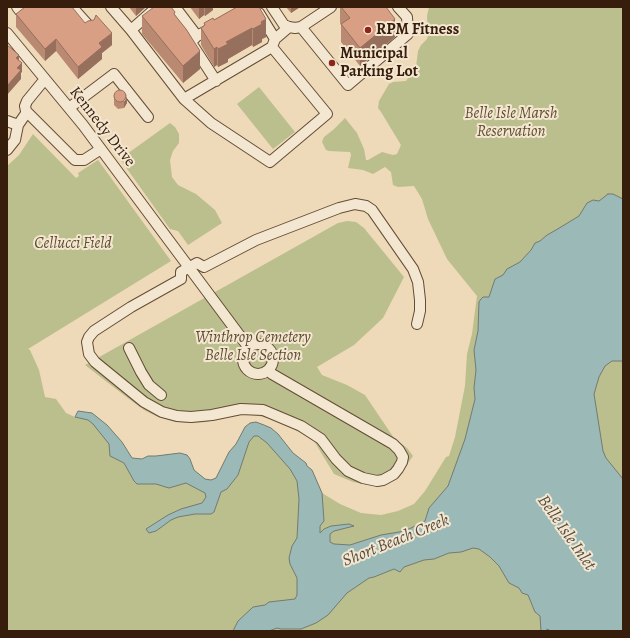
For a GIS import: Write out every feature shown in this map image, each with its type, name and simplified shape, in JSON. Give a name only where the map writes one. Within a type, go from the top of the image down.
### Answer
[{"type":"street","points":[[72,7],[90,27]]},
{"type":"street","points":[[112,7],[132,30],[184,99],[211,123],[270,162],[327,114],[273,43],[260,14],[251,10]]},
{"type":"street","points":[[132,30],[157,7]]},
{"type":"street","points":[[175,7],[197,36]]},
{"type":"street","points":[[272,7],[282,23],[289,27],[295,28],[301,27],[331,7]]},
{"type":"street","points":[[301,27],[348,85],[408,34],[407,17],[398,7]]},
{"type":"street","points":[[216,81],[192,44],[193,40],[197,36],[221,23]]},
{"type":"street","points":[[184,99],[216,81],[273,43],[289,27]]},
{"type":"street","name":"Kennedy Drive","points":[[7,32],[101,149],[249,348]]},
{"type":"street","points":[[69,108],[114,74],[148,117]]},
{"type":"street","points":[[45,79],[27,101],[25,108],[27,112],[75,160],[84,160],[101,149]]},
{"type":"street","points":[[7,150],[15,140],[18,125],[27,112]]},
{"type":"street","points":[[7,121],[18,125]]},
{"type":"street","points":[[268,370],[272,374],[393,444],[403,457],[398,469],[394,474],[383,480],[377,481],[362,478],[348,471],[336,459],[321,439],[301,426],[263,410],[241,409],[212,415],[184,417],[162,412],[140,399],[95,362],[89,354],[88,342],[89,337],[94,331],[131,307],[182,279],[182,272],[197,263],[204,266],[253,241],[339,208],[355,204],[368,208],[378,218],[413,269],[418,282],[420,300],[420,312],[417,324]]},
{"type":"street","points":[[253,345],[262,345],[269,349],[273,358],[271,366],[268,370],[260,374],[251,372],[247,369],[244,356],[249,348],[253,345]]},
{"type":"street","points":[[129,348],[141,372],[150,385],[161,395]]},
{"type":"street","points":[[140,399],[150,385]]},
{"type":"green space","points":[[429,7],[623,7],[623,631],[7,631],[7,166],[19,155],[33,134],[76,178],[79,176],[78,173],[98,160],[171,261],[28,349],[30,350],[39,370],[45,397],[56,399],[66,413],[75,417],[78,411],[92,413],[107,425],[122,442],[132,458],[142,459],[148,456],[180,453],[187,455],[194,470],[205,479],[211,480],[216,478],[229,452],[236,444],[245,427],[250,423],[256,422],[271,428],[278,434],[293,453],[306,463],[312,470],[322,493],[340,504],[361,513],[381,515],[398,511],[414,504],[425,491],[446,457],[449,456],[455,437],[465,386],[467,354],[472,334],[477,296],[447,259],[428,219],[422,199],[414,186],[398,187],[393,185],[391,172],[385,167],[373,174],[363,170],[348,168],[351,155],[350,152],[326,150],[322,142],[324,137],[345,118],[357,133],[364,149],[366,160],[382,152],[393,155],[397,154],[401,145],[378,108],[379,101],[389,84],[393,82],[406,81],[416,67],[418,51],[428,36],[427,16]]},
{"type":"green space","points":[[259,87],[295,132],[273,149],[237,104]]},
{"type":"green space","points":[[170,123],[175,127],[179,134],[179,143],[173,151],[170,160],[172,177],[178,185],[196,194],[215,210],[222,223],[188,245],[178,231],[170,229],[120,159]]},
{"type":"green space","name":"Winthrop Cemetery Belle Isle Section","points":[[347,221],[356,222],[364,228],[404,277],[383,318],[354,345],[317,367],[322,375],[347,385],[365,395],[394,438],[407,448],[413,456],[399,476],[385,483],[368,485],[353,482],[334,474],[314,441],[292,428],[274,420],[259,416],[243,414],[232,415],[207,422],[192,423],[175,422],[158,417],[144,410],[85,365],[338,223]]},
{"type":"water","points":[[608,194],[613,194],[623,199],[623,361],[612,361],[605,366],[599,377],[594,394],[603,451],[606,458],[623,479],[623,631],[551,631],[547,629],[546,631],[541,631],[540,616],[535,612],[528,595],[522,593],[519,588],[509,583],[499,566],[490,557],[479,549],[473,548],[461,552],[449,553],[434,559],[424,560],[404,567],[400,572],[394,569],[369,578],[347,593],[328,615],[316,623],[301,629],[277,628],[269,631],[233,631],[238,621],[253,607],[265,605],[269,602],[295,599],[297,595],[297,578],[290,564],[289,558],[292,546],[297,538],[299,499],[297,481],[290,469],[267,443],[258,436],[254,436],[249,442],[238,475],[227,489],[221,492],[214,512],[211,514],[195,514],[178,517],[171,520],[156,531],[149,533],[146,529],[168,515],[181,509],[202,503],[206,497],[205,493],[186,483],[169,488],[156,484],[137,484],[124,463],[110,456],[109,444],[93,424],[88,420],[75,417],[78,411],[92,413],[107,425],[122,442],[132,458],[142,459],[148,456],[180,453],[187,455],[194,470],[205,479],[211,480],[216,478],[229,452],[236,444],[245,427],[250,423],[256,422],[271,428],[278,434],[293,453],[306,463],[312,470],[322,493],[324,521],[320,526],[320,533],[324,529],[331,526],[349,524],[354,526],[334,531],[330,534],[330,542],[334,544],[350,545],[381,535],[409,529],[425,521],[429,508],[448,486],[465,439],[475,399],[474,388],[476,370],[474,350],[478,331],[479,302],[483,297],[489,297],[495,279],[503,275],[507,269],[520,262],[535,243],[579,216],[587,203],[593,200],[599,201]]},
{"type":"building","points":[[25,7],[72,7],[85,23],[94,20],[96,15],[112,33],[99,43],[102,47],[78,67],[56,39],[45,49],[16,14]]},
{"type":"building","points":[[154,7],[171,7],[175,12],[174,14],[200,51],[183,66],[142,16]]},
{"type":"building","points":[[237,7],[259,7],[266,19],[261,22],[262,24],[226,42],[228,44],[218,49],[217,47],[214,49],[201,28],[205,25],[204,23],[213,18],[214,20]]},
{"type":"building","points":[[341,7],[386,7],[395,19],[360,48],[341,24],[350,18]]},
{"type":"building","points":[[7,45],[19,55],[16,58],[22,63],[17,68],[21,70],[7,86]]},
{"type":"building","points":[[122,90],[125,91],[125,101],[118,102],[115,101],[114,94],[115,91]]},
{"type":"place","name":"RPM Fitness","points":[[368,30]]},
{"type":"place","name":"Municipal Parking Lot","points":[[332,63]]},
{"type":"park label","name":"Belle Isle Marsh Reservation","points":[[511,123]]},
{"type":"park label","name":"Cellucci Field","points":[[73,244]]},
{"type":"water label","name":"Belle Isle Inlet","points":[[566,533]]},
{"type":"water label","name":"Short Beach Creek","points":[[396,541]]}]
